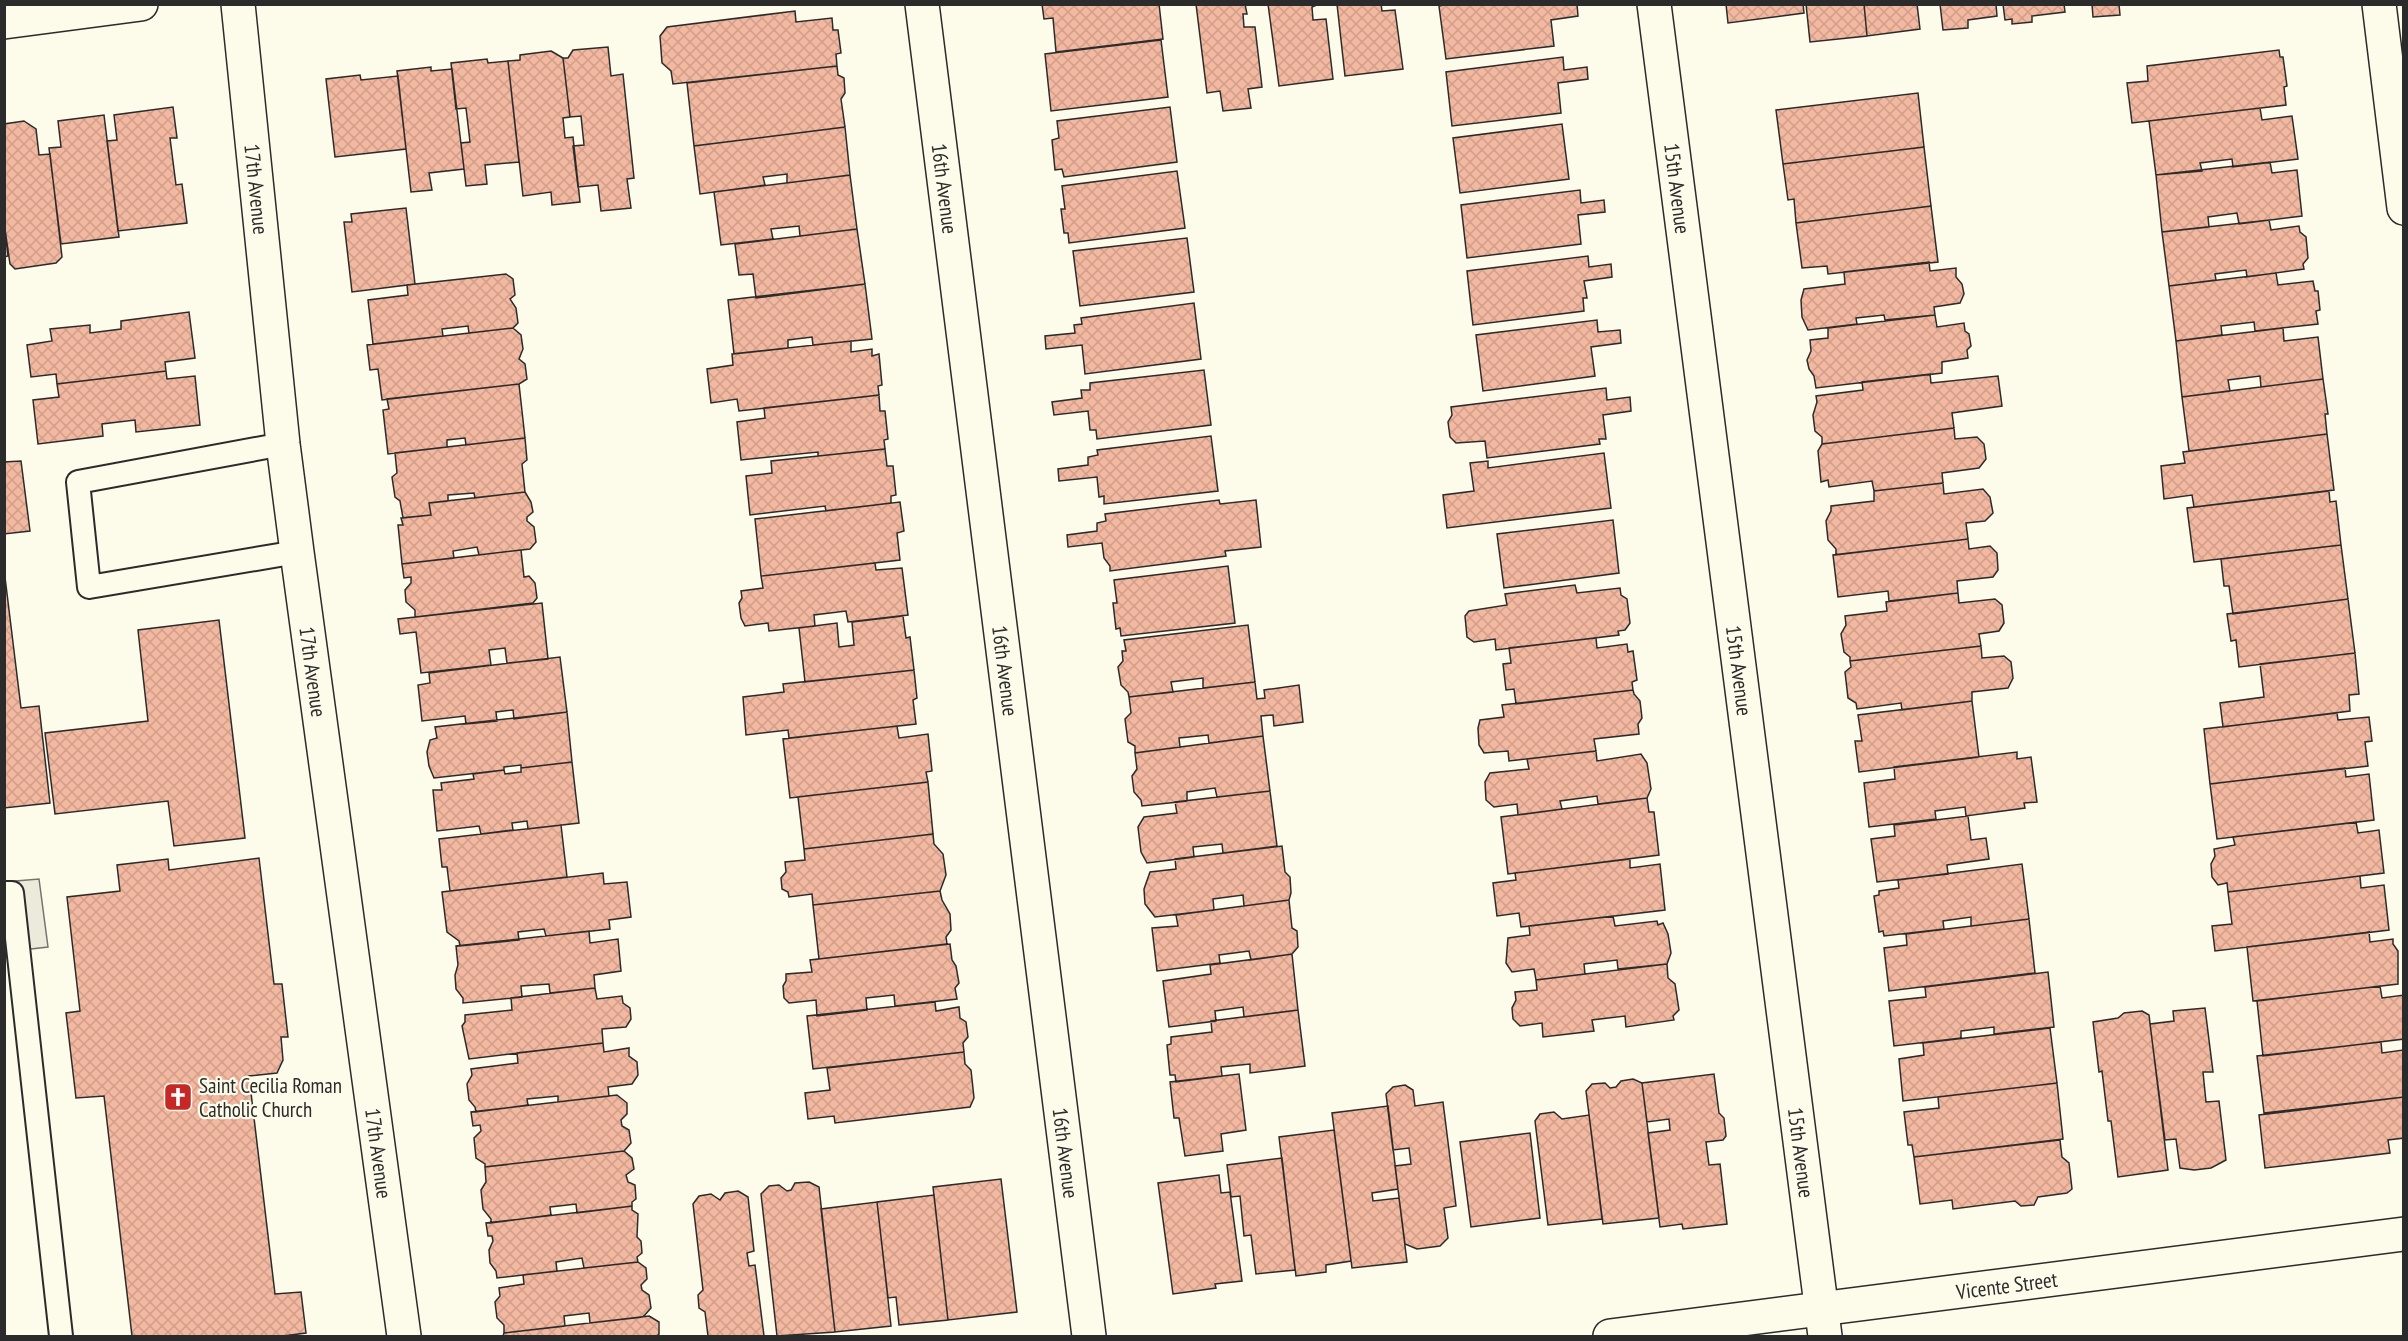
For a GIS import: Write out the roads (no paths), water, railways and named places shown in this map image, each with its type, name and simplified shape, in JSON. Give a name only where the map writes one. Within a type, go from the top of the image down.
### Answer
[{"type":"street","points":[[4,22],[141,4]]},
{"type":"street","name":"17th Avenue","points":[[238,4],[283,444],[404,1336]]},
{"type":"street","name":"16th Avenue","points":[[922,4],[1089,1336]]},
{"type":"street","name":"15th Avenue","points":[[1654,4],[1823,1323]]},
{"type":"street","points":[[2379,4],[2403,208]]},
{"type":"street","name":"Vicente Street","points":[[1610,1336],[1823,1323],[2403,1234]]},
{"type":"lane","points":[[283,444],[78,482],[89,587],[297,552]]},
{"type":"lane","points":[[4,894],[12,893],[61,1336]]},
{"type":"place","name":"Saint Cecilia Roman Catholic Church","points":[[178,1097]]}]
